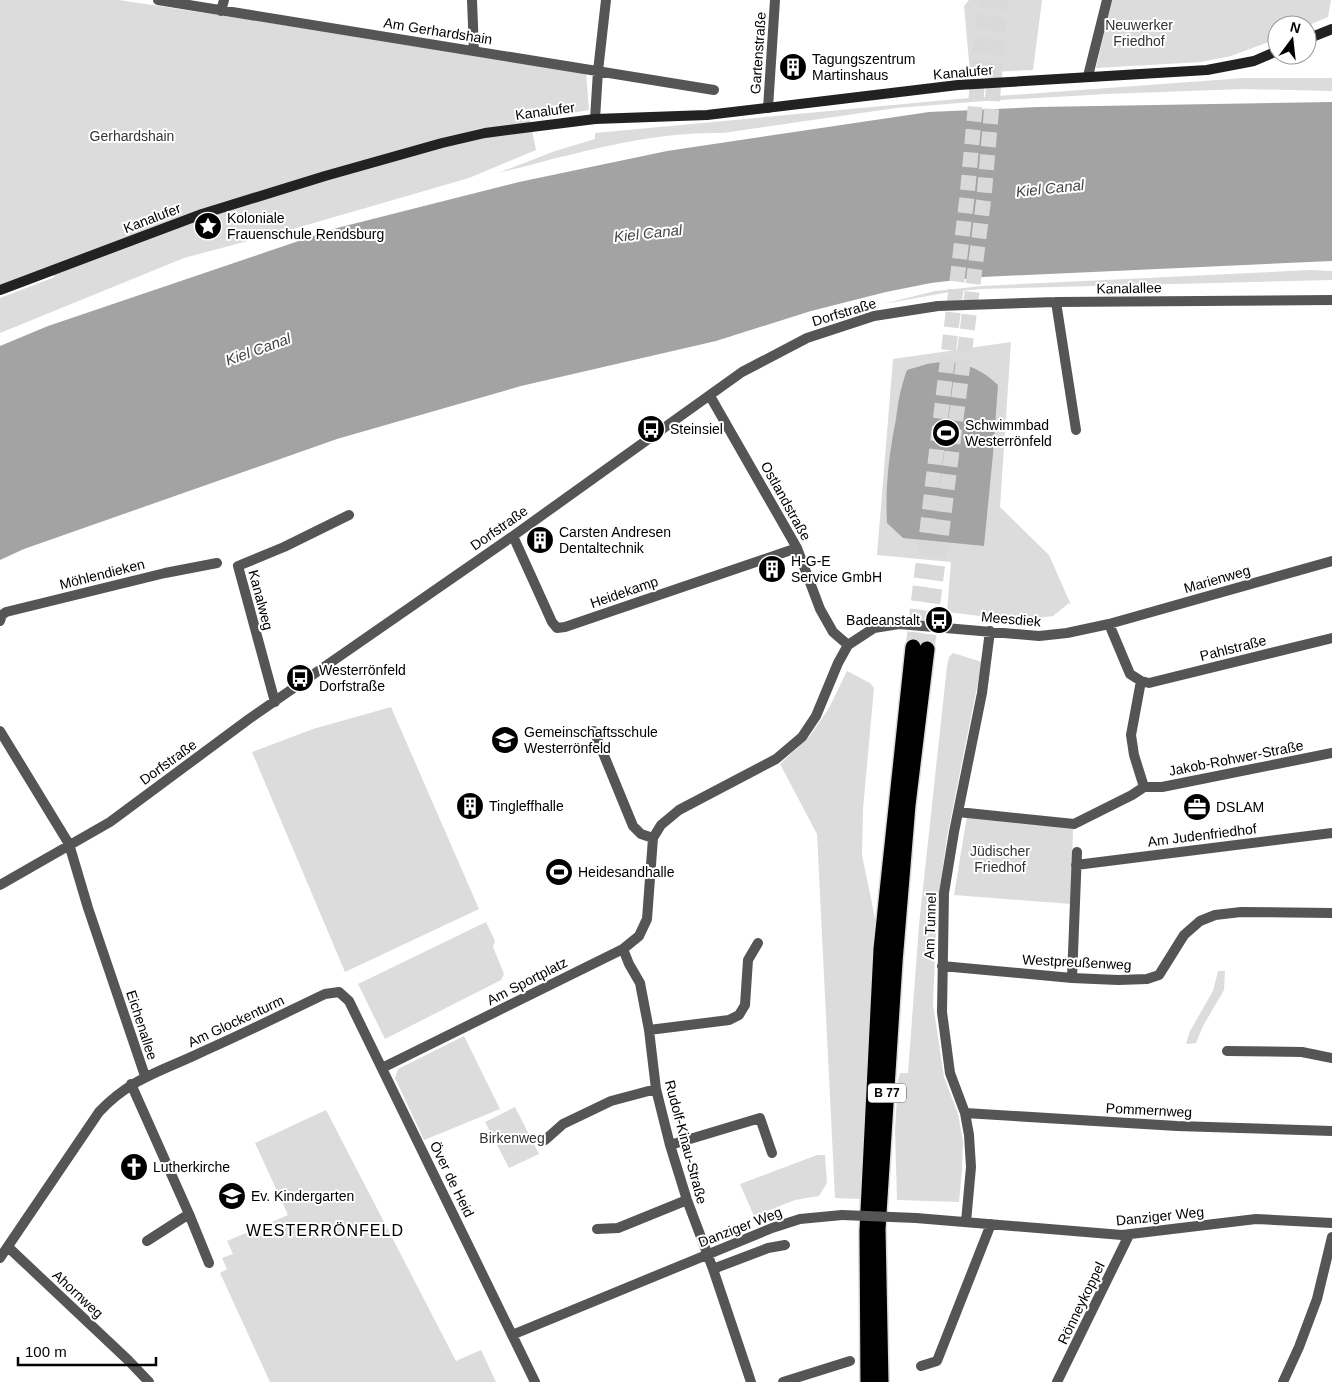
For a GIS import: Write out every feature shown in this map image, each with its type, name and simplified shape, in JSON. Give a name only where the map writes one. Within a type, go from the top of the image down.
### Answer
[{"type":"highway","name":"B 77","points":[[868,1382],[867,1231],[881,948],[920,648],[878,1229],[881,1382]]},
{"type":"street","name":"Am Gerhardshain","points":[[158,0],[714,90]]},
{"type":"street","points":[[221,11],[224,0]]},
{"type":"street","points":[[472,0],[474,51]]},
{"type":"street","points":[[595,119],[606,0]]},
{"type":"street","name":"Gartenstraße","points":[[768,108],[775,0]]},
{"type":"street","points":[[1088,76],[1107,0]]},
{"type":"street","points":[[1317,35],[1332,29]]},
{"type":"street","name":"Kanalufer","points":[[0,290],[202,214],[325,176],[442,143],[485,133],[595,119],[707,115],[958,85],[1221,68],[1254,61],[1267,55]]},
{"type":"street","name":"Kanalallee","points":[[1056,302],[1332,300]]},
{"type":"street","points":[[1056,302],[1076,430]]},
{"type":"street","name":"Dorfstraße","points":[[0,885],[110,822],[275,702],[513,536],[742,372],[807,338],[874,316],[938,306],[1056,302]]},
{"type":"street","name":"Ostlandstraße","points":[[710,396],[797,548],[820,609],[833,632],[848,646]]},
{"type":"street","name":"Kanalweg","points":[[275,702],[238,566],[284,548],[349,515]]},
{"type":"street","name":"Heidekamp","points":[[513,536],[552,622],[557,628],[565,627],[797,548]]},
{"type":"street","name":"Marienweg","points":[[1109,624],[1332,561]]},
{"type":"street","name":"Möhlendieken","points":[[0,621],[2,615],[6,612],[165,573],[217,563]]},
{"type":"street","name":"Meesdiek","points":[[848,646],[874,628],[900,624],[1039,636],[1068,633],[1109,624]]},
{"type":"street","points":[[1109,624],[1130,674],[1140,681],[1132,736],[1134,755],[1144,787]]},
{"type":"street","name":"Am Tunnel","points":[[966,1222],[970,1167],[969,1135],[965,1113],[950,1073],[942,1012],[944,893],[982,692],[990,631]]},
{"type":"street","name":"Pahlstraße","points":[[1140,681],[1149,683],[1332,638]]},
{"type":"street","points":[[594,731],[633,826],[641,834],[653,838],[661,825],[679,810],[776,759],[802,737],[816,716],[838,663],[848,646]]},
{"type":"street","points":[[0,731],[4,743]]},
{"type":"street","name":"Eichenallee","points":[[0,1258],[99,1112],[114,1096],[145,1076],[88,908],[69,844],[4,743]]},
{"type":"street","name":"Jakob-Rohwer-Straße","points":[[958,812],[1074,824],[1118,803],[1144,787],[1162,787],[1332,753]]},
{"type":"street","name":"Am Judenfriedhof","points":[[1076,865],[1332,833]]},
{"type":"street","name":"Am Sportplatz","points":[[382,1068],[624,949],[638,936],[647,919],[653,838]]},
{"type":"street","points":[[1072,978],[1077,852]]},
{"type":"street","name":"Westpreußenweg","points":[[942,966],[1072,978],[1147,979],[1159,975],[1184,935],[1200,921],[1215,915],[1241,912],[1332,913]]},
{"type":"street","points":[[649,1030],[729,1020],[739,1015],[745,1005],[748,960],[758,943]]},
{"type":"street","name":"Rudolf-Kinau-Straße","points":[[624,949],[629,964],[640,983],[649,1030],[656,1089],[686,1200],[708,1253],[751,1382]]},
{"type":"street","name":"Am Glockenturm","points":[[145,1076],[209,1049],[326,994],[339,992]]},
{"type":"street","name":"Över de Heid","points":[[339,992],[349,1001],[535,1382]]},
{"type":"street","points":[[1227,1051],[1302,1052],[1332,1058]]},
{"type":"street","points":[[131,1084],[190,1214],[209,1263]]},
{"type":"street","points":[[545,1140],[563,1124],[611,1101],[656,1089]]},
{"type":"street","name":"Pommernweg","points":[[965,1113],[1177,1126],[1332,1131]]},
{"type":"street","points":[[670,1145],[760,1118],[772,1152]]},
{"type":"street","points":[[597,1229],[618,1228],[686,1200]]},
{"type":"street","points":[[146,1241],[190,1214]]},
{"type":"street","name":"Danziger Weg","points":[[512,1335],[708,1253],[800,1219],[842,1215],[916,1218],[1129,1235],[1256,1219],[1332,1223]]},
{"type":"street","points":[[921,1366],[937,1361],[991,1224]]},
{"type":"street","name":"Rönneykoppel","points":[[1057,1382],[1129,1235]]},
{"type":"street","points":[[1283,1382],[1299,1347],[1317,1299],[1332,1237]]},
{"type":"street","points":[[713,1269],[768,1248],[785,1245]]},
{"type":"street","name":"Ahornweg","points":[[8,1247],[150,1382]]},
{"type":"street","points":[[783,1382],[850,1361]]},
{"type":"green space","name":"Gerhardshain","points":[[0,0],[119,0],[586,71],[589,110],[530,120],[536,150],[469,178],[293,229],[184,258],[0,333],[0,298],[55,277],[53,275],[0,295]]},
{"type":"green space","points":[[969,0],[1042,0],[1033,70],[970,73],[964,6]]},
{"type":"green space","name":"Neuwerker Friedhof","points":[[1112,0],[1331,0],[1328,17],[1317,22],[1317,15],[1267,15],[1267,43],[1231,56],[1201,62],[1096,68]]},
{"type":"green space","points":[[1244,78],[1332,78],[1332,91],[1244,89],[1107,94],[896,108],[723,133],[695,133],[638,140],[498,173],[555,151],[595,139],[595,133],[957,99]]},
{"type":"green space","points":[[1311,270],[1332,271],[1332,280],[981,289],[950,292],[883,304],[935,291],[982,286]]},
{"type":"green space","name":"Schwimmbad Westerrönfeld","points":[[1011,342],[1000,507],[1049,555],[1071,605],[1069,603],[1053,616],[1038,618],[980,616],[947,612],[951,562],[877,555],[893,359]]},
{"type":"green space","points":[[953,653],[982,662],[947,837],[937,909],[933,1004],[944,1077],[958,1114],[963,1141],[959,1202],[897,1200],[895,1129],[898,1080],[900,1073],[908,1073],[919,925],[947,666],[949,657]]},
{"type":"green space","points":[[847,671],[870,683],[874,688],[863,809],[862,855],[876,923],[871,1055],[861,1199],[835,1198],[817,834],[780,764],[810,736],[829,708]]},
{"type":"green space","points":[[391,707],[479,909],[345,972],[252,752],[313,729]]},
{"type":"green space","name":"Jüdischer Friedhof","points":[[967,816],[1073,829],[1071,904],[954,895]]},
{"type":"green space","points":[[486,922],[495,941],[493,947],[504,974],[501,980],[385,1039],[358,984]]},
{"type":"green space","points":[[1218,971],[1225,971],[1224,990],[1203,1026],[1196,1043],[1186,1044],[1190,1031],[1213,991]]},
{"type":"green space","points":[[464,1036],[500,1109],[424,1140],[395,1078],[398,1069]]},
{"type":"green space","name":"Birkenweg","points":[[515,1107],[539,1154],[509,1168],[485,1122]]},
{"type":"green space","points":[[326,1110],[456,1361],[481,1350],[496,1382],[270,1382],[220,1273],[227,1269],[222,1258],[233,1254],[227,1241],[288,1215],[255,1143]]},
{"type":"green space","points":[[817,1155],[825,1155],[827,1183],[819,1196],[795,1200],[754,1216],[740,1184]]},
{"type":"water","name":"Kiel Canal","points":[[1332,102],[1332,261],[982,277],[931,283],[886,292],[811,311],[716,341],[521,386],[337,439],[24,549],[0,560],[0,346],[48,326],[337,228],[519,182],[667,151],[929,112],[1038,107]]},
{"type":"water","points":[[947,361],[974,368],[998,385],[984,546],[903,538],[887,523],[887,484],[890,458],[899,400],[907,370]]},
{"type":"tunnel","points":[[913,647],[967,197],[985,0]]},
{"type":"tunnel","points":[[927,649],[984,197],[1001,0]]},
{"type":"place","name":"Tagungszentrum Martinshaus","points":[[793,67]]},
{"type":"place","name":"Koloniale Frauenschule Rendsburg","points":[[208,226]]},
{"type":"place","name":"Steinsiel","points":[[651,429]]},
{"type":"place","name":"Schwimmbad Westerrönfeld","points":[[946,433]]},
{"type":"place","name":"Carsten Andresen Dentaltechnik","points":[[540,540]]},
{"type":"place","name":"H-G-E Service GmbH","points":[[772,569]]},
{"type":"place","name":"Badeanstalt","points":[[939,620]]},
{"type":"place","name":"Westerrönfeld Dorfstraße","points":[[300,678]]},
{"type":"place","name":"Gemeinschaftsschule Westerrönfeld","points":[[505,740]]},
{"type":"place","name":"Tingleffhalle","points":[[470,806]]},
{"type":"place","name":"DSLAM","points":[[1197,807]]},
{"type":"place","name":"Heidesandhalle","points":[[559,872]]},
{"type":"place","name":"Lutherkirche","points":[[134,1167]]},
{"type":"place","name":"Ev. Kindergarten","points":[[232,1196]]},
{"type":"district","name":"WESTERRÖNFELD","points":[[325,1230]]}]
